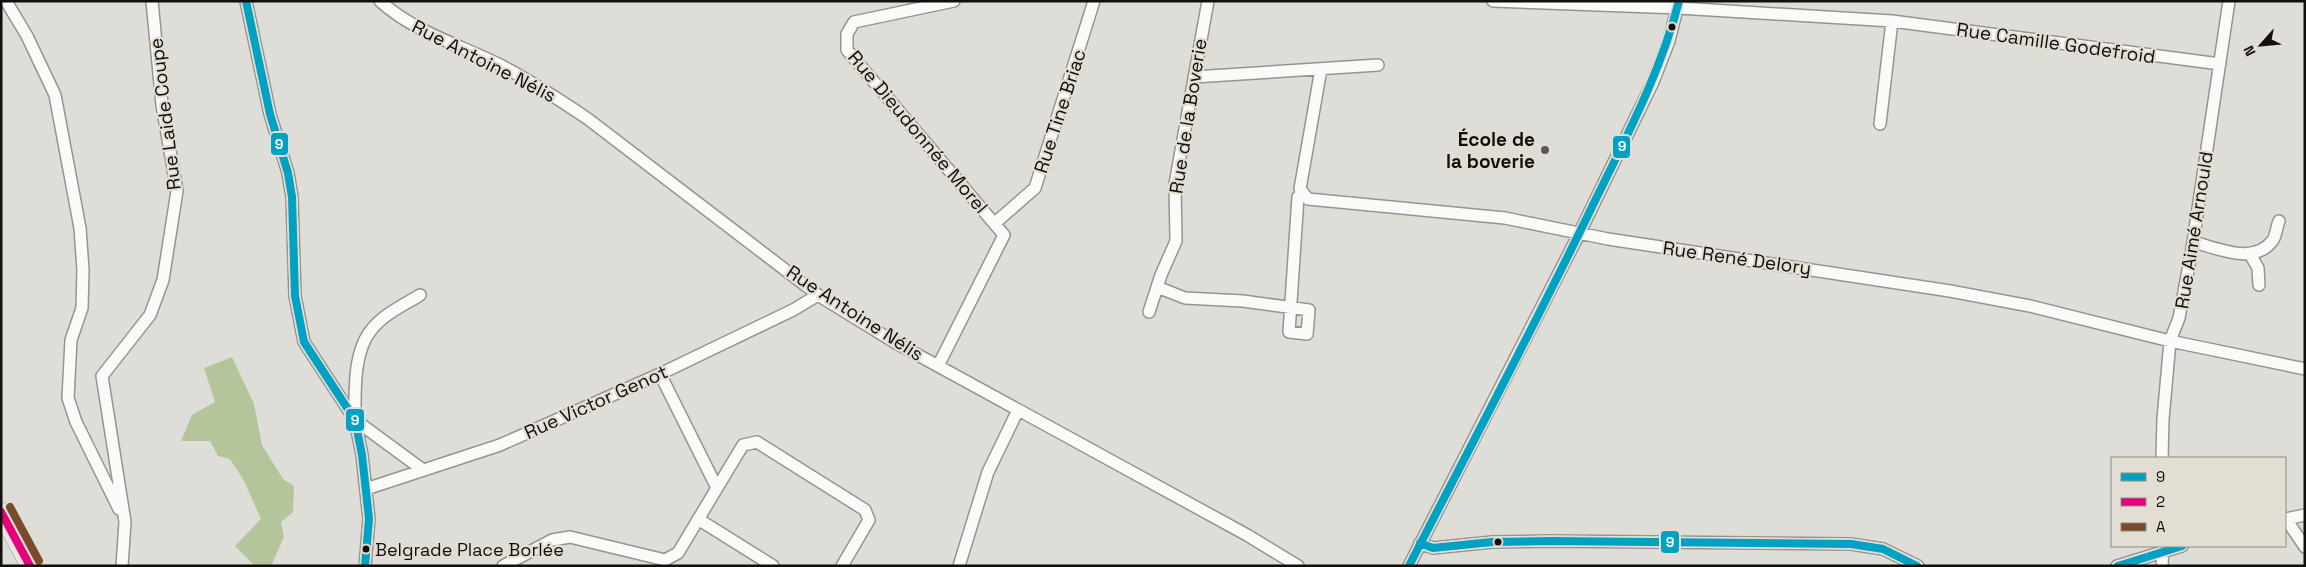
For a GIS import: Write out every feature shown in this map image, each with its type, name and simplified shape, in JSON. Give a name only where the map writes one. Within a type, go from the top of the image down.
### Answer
[{"type":"main road","points":[[1,512],[30,566]]},
{"type":"street","points":[[6,1],[27,36],[55,95],[80,228],[83,270],[82,308],[71,340],[68,398],[76,422],[125,522]]},
{"type":"street","name":"Rue Laide Coupe","points":[[122,566],[125,522],[102,376],[150,315],[163,280],[176,191],[162,105],[152,1]]},
{"type":"street","points":[[246,1],[270,114],[290,181],[295,296],[304,342],[355,420],[423,470]]},
{"type":"street","name":"Rue Antoine Nélis","points":[[380,1],[393,13],[412,25],[501,66],[554,96],[588,119],[818,295],[896,343],[1247,535],[1298,566]]},
{"type":"street","name":"Rue Dieudonnée Morel","points":[[954,1],[854,22],[847,34],[847,50],[995,223]]},
{"type":"street","name":"Rue Tine Briac","points":[[995,223],[1035,188],[1094,1]]},
{"type":"street","name":"Rue de la Boverie","points":[[1149,312],[1176,241],[1175,184],[1208,1]]},
{"type":"street","name":"Rue Camille Godefroid","points":[[1493,1],[1679,5],[1892,21],[2220,64]]},
{"type":"street","name":"Rue Aimé Arnould","points":[[2162,457],[2163,419],[2170,341],[2179,318],[2193,242],[2230,1]]},
{"type":"street","points":[[1409,566],[1580,234],[1653,82],[1679,5]]},
{"type":"street","points":[[1880,124],[1892,21]]},
{"type":"street","points":[[1194,77],[1378,65]]},
{"type":"street","points":[[1157,287],[1185,298],[1243,301],[1292,309],[1298,197],[1304,194],[1300,189],[1321,69]]},
{"type":"street","name":"Rue René Delory","points":[[1304,194],[1308,199],[1373,203],[1504,218],[1580,234],[1950,291],[2030,306],[2170,341],[2305,368]]},
{"type":"street","points":[[2193,242],[2245,255],[2250,254],[2260,251],[2273,239],[2279,221]]},
{"type":"street","points":[[938,366],[1004,235],[995,223]]},
{"type":"street","points":[[2250,254],[2258,268],[2259,285]]},
{"type":"street","points":[[365,566],[369,519],[355,420],[356,387],[363,345],[372,329],[387,316],[420,295]]},
{"type":"street","name":"Rue Victor Genot","points":[[366,489],[500,445],[660,374],[793,310],[818,295]]},
{"type":"street","points":[[660,374],[717,488]]},
{"type":"street","points":[[959,566],[988,472],[1018,410]]},
{"type":"street","points":[[506,565],[552,540],[570,537],[666,560],[678,553],[743,445],[757,442],[865,510],[869,520],[842,566]]},
{"type":"street","points":[[2305,515],[2286,519],[2305,547]]},
{"type":"street","points":[[698,520],[773,566]]},
{"type":"street","points":[[1420,543],[1433,548],[1492,542],[1549,541],[1851,544],[1883,549],[1918,566]]},
{"type":"street","points":[[2117,566],[2163,548],[2162,566]]},
{"type":"green space","points":[[232,357],[254,404],[262,445],[283,479],[294,486],[293,512],[281,522],[284,537],[271,566],[255,566],[235,546],[261,519],[244,481],[230,459],[218,456],[210,441],[181,441],[192,415],[215,402],[204,368]]},
{"type":"transit line","name":"9","points":[[246,1],[270,114],[288,173],[292,197],[295,296],[304,342],[355,420],[362,455],[369,519],[365,566]]},
{"type":"transit line","name":"9","points":[[1409,566],[1547,299],[1628,133],[1652,81],[1679,1]]},
{"type":"transit line","name":"A","points":[[10,507],[39,561]]},
{"type":"transit line","name":"2","points":[[1,512],[30,566]]},
{"type":"transit line","name":"9","points":[[1420,543],[1433,548],[1492,542],[1549,541],[1851,544],[1883,549],[1917,566]]},
{"type":"transit line","name":"9","points":[[2118,566],[2179,547]]},
{"type":"place","name":"École de la boverie","points":[[1545,150]]},
{"type":"place","name":"Belgrade Place Borlée","points":[[366,549]]}]
